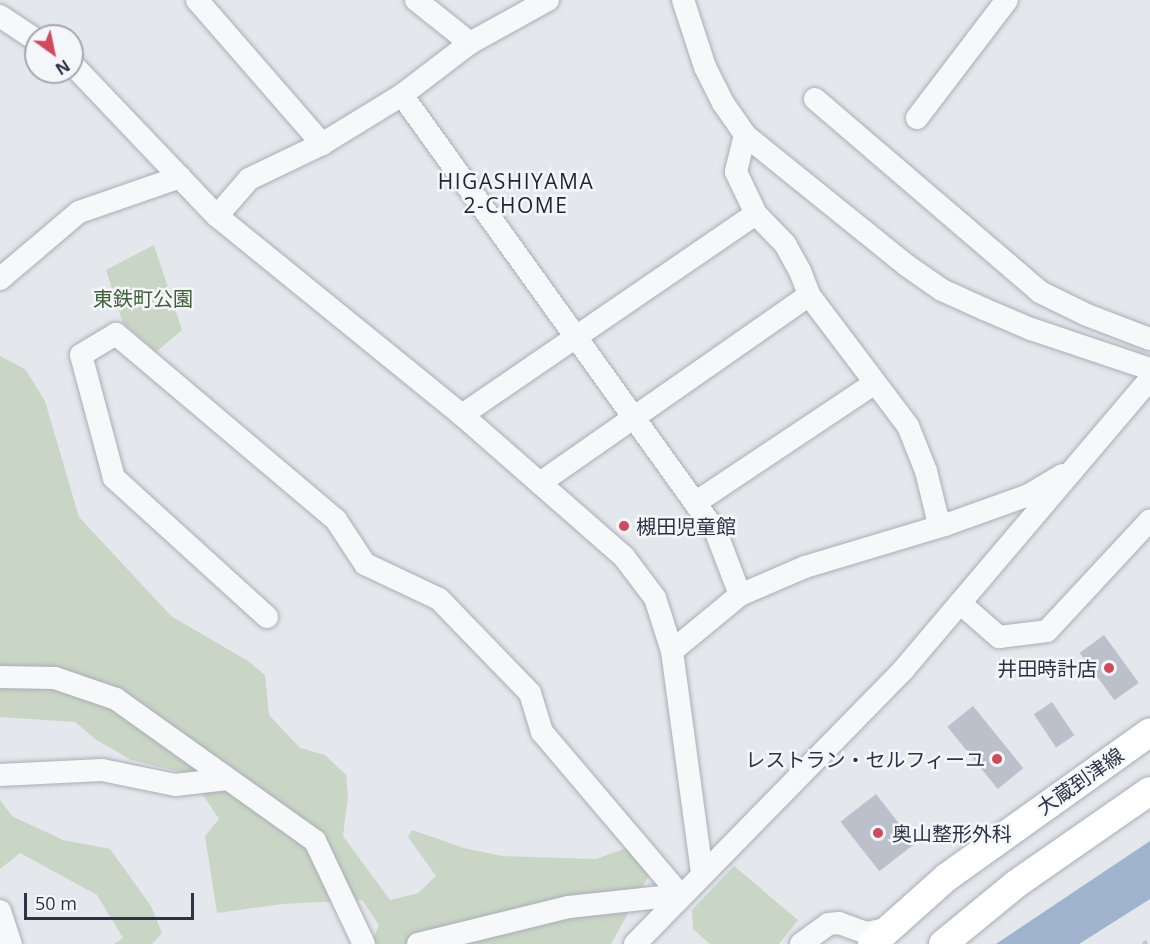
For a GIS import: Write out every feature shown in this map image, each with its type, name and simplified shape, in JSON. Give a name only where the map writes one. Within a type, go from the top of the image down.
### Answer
[{"type":"main road","name":"大蔵到津線","points":[[879,937],[947,877],[1150,732]]},
{"type":"main road","points":[[943,944],[1016,884],[1150,791]]},
{"type":"street","points":[[197,0],[322,144]]},
{"type":"street","points":[[416,0],[470,43]]},
{"type":"street","points":[[683,0],[705,67],[744,135],[906,265],[942,290],[1031,329],[1150,369]]},
{"type":"street","points":[[917,118],[1007,0]]},
{"type":"street","points":[[217,216],[249,179],[322,144],[402,95],[470,43],[538,2]]},
{"type":"street","points":[[0,16],[24,32]]},
{"type":"street","points":[[84,77],[217,216],[462,415],[624,556],[655,598],[672,651],[702,873]]},
{"type":"street","points":[[402,95],[716,532],[740,595]]},
{"type":"street","points":[[815,99],[1040,292],[1086,315],[1150,339]]},
{"type":"street","points":[[744,135],[736,172],[756,214],[786,244],[809,295],[908,426],[926,471],[938,516],[945,525]]},
{"type":"street","points":[[0,279],[79,212],[180,177]]},
{"type":"street","points":[[462,415],[756,214]]},
{"type":"street","points":[[540,483],[809,295]]},
{"type":"street","points":[[267,617],[114,478],[81,356],[116,334],[336,520],[365,564],[439,599],[530,693],[542,732],[680,895]]},
{"type":"street","points":[[648,940],[680,895],[903,669],[1080,464],[1150,379]]},
{"type":"street","points":[[695,502],[875,383]]},
{"type":"street","points":[[672,651],[740,595],[805,567],[945,525],[1029,495],[1080,464]]},
{"type":"street","points":[[960,603],[999,637],[1047,631],[1150,520]]},
{"type":"street","points":[[0,677],[55,678],[116,699],[315,841],[364,944]]},
{"type":"street","points":[[0,775],[102,770],[175,785],[228,778]]},
{"type":"street","points":[[418,944],[568,907],[680,895]]},
{"type":"street","points":[[0,911],[11,944]]},
{"type":"street","points":[[801,944],[829,924],[839,923],[879,937]]},
{"type":"street","points":[[820,929],[839,934],[845,944]]},
{"type":"path","points":[[1143,944],[1150,940]]},
{"type":"green space","name":"東鉄町公園","points":[[154,245],[182,330],[156,352],[123,323],[106,270]]},
{"type":"green space","points":[[0,356],[25,369],[45,401],[79,517],[171,616],[248,661],[265,675],[269,715],[300,748],[325,755],[346,775],[348,796],[343,836],[390,900],[418,893],[436,876],[408,837],[412,830],[464,848],[502,856],[596,859],[635,845],[649,875],[611,944],[371,944],[379,925],[362,900],[282,904],[217,913],[205,836],[219,819],[189,774],[131,760],[95,739],[75,722],[0,717]]},
{"type":"green space","points":[[0,800],[12,816],[63,840],[110,849],[151,906],[162,933],[152,944],[114,944],[123,938],[97,895],[20,853],[0,869]]},
{"type":"green space","points":[[734,866],[798,920],[779,944],[710,944],[693,929],[692,910]]},
{"type":"water","points":[[1150,841],[1150,899],[1079,944],[996,944]]},
{"type":"building","name":"井田時計店","points":[[1104,635],[1139,683],[1114,700],[1080,653]]},
{"type":"building","points":[[1052,702],[1074,735],[1056,747],[1034,714]]},
{"type":"building","points":[[973,706],[1023,768],[998,789],[947,727]]},
{"type":"building","name":"奥山整形外科","points":[[876,794],[915,844],[879,871],[841,822]]},
{"type":"place","name":"槻田児童館","points":[[624,526]]},
{"type":"place","name":"井田時計店","points":[[1109,668]]},
{"type":"place","name":"レストラン・セルフィーユ","points":[[997,759]]},
{"type":"place","name":"奥山整形外科","points":[[878,833]]},
{"type":"district","name":"HIGASHIYAMA 2-CHOME","points":[[516,193]]}]
